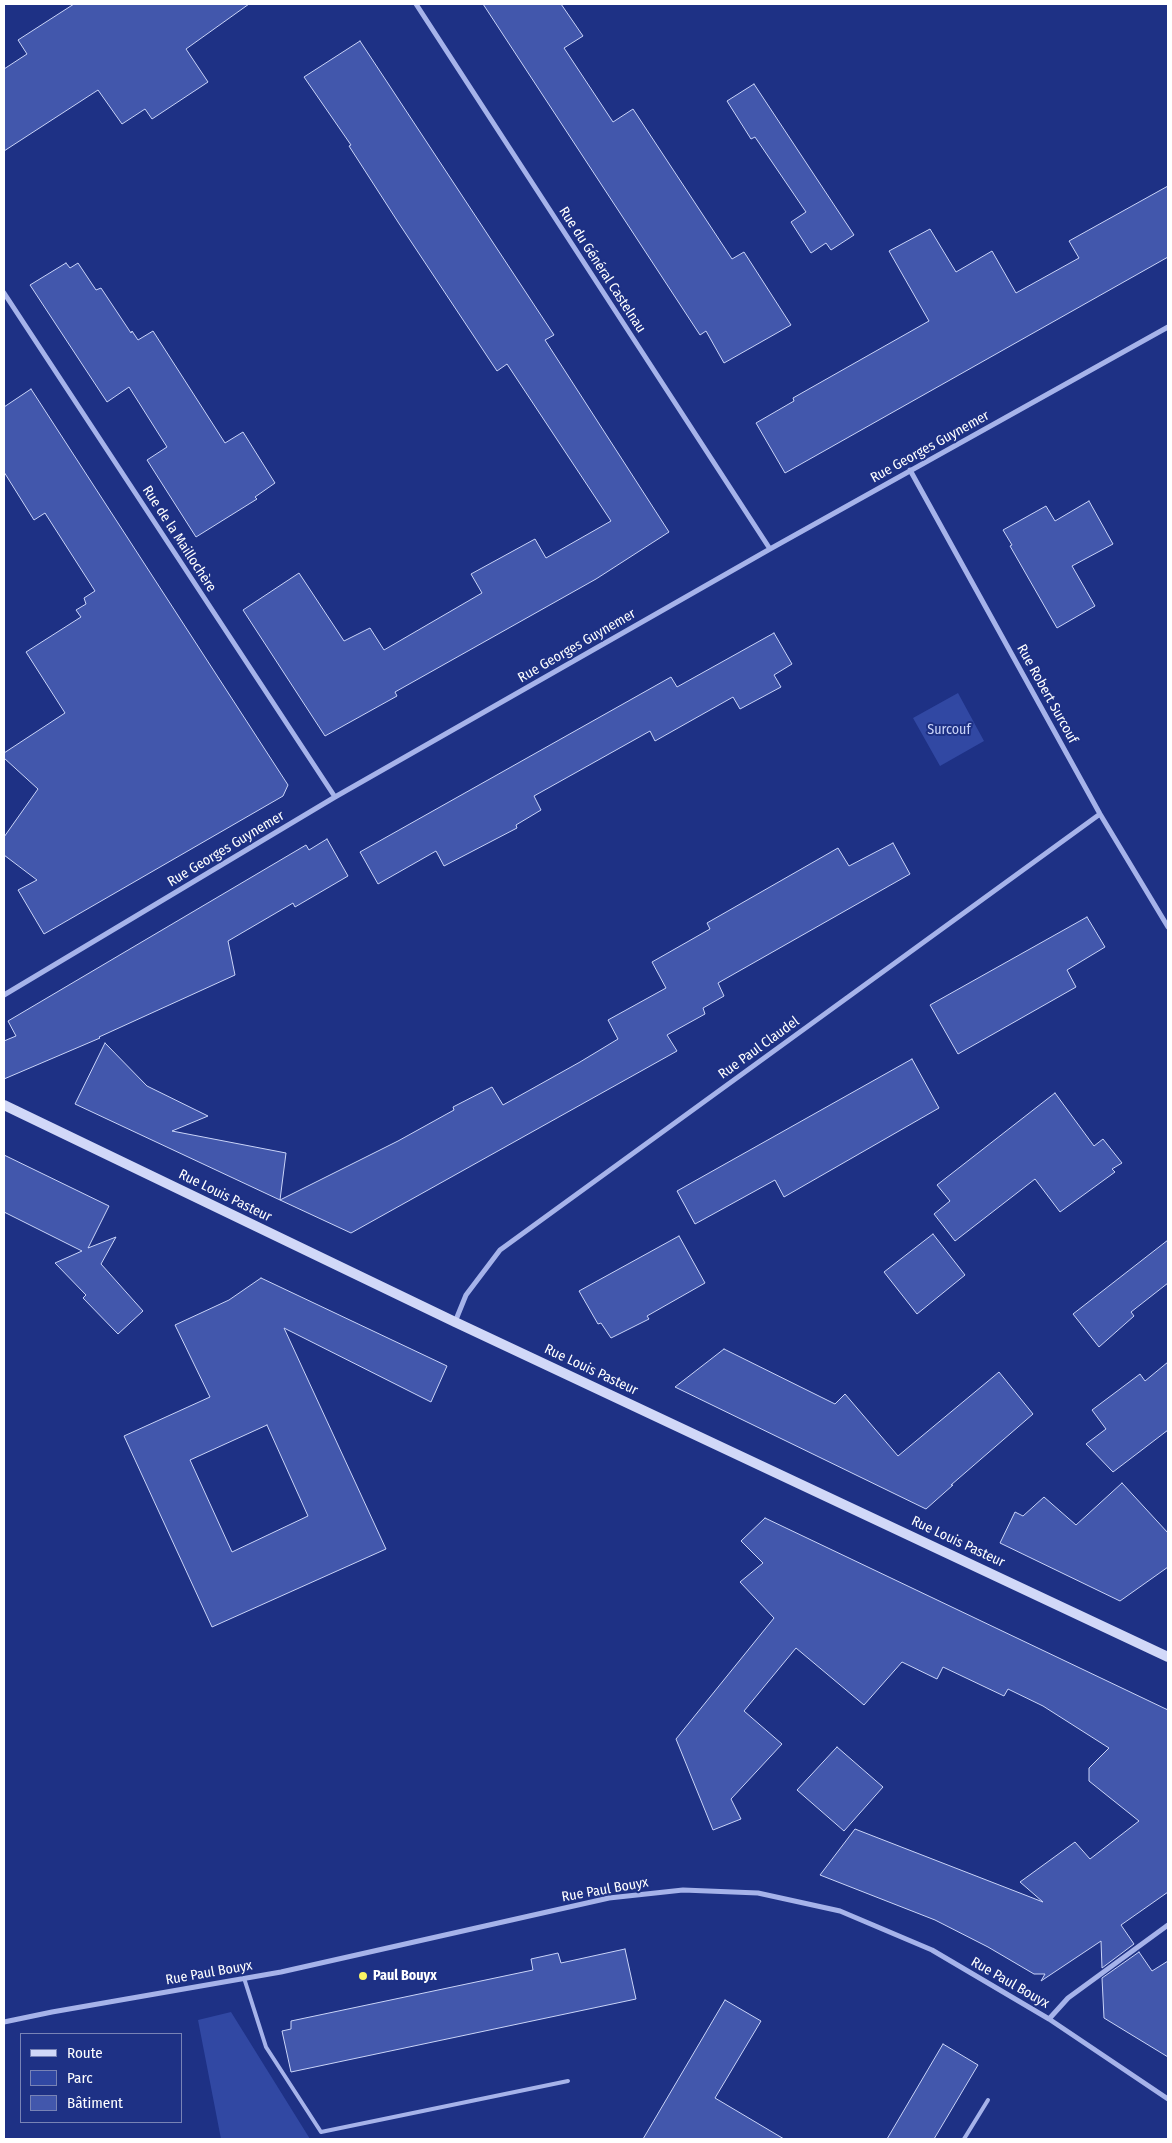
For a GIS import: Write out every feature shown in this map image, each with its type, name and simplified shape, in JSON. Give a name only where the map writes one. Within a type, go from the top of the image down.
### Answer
[{"type":"main road","name":"Rue Louis Pasteur","points":[[4,1105],[455,1322],[1168,1657]]},
{"type":"street","name":"Rue du Général Castelnau","points":[[416,4],[770,550]]},
{"type":"street","name":"Rue de la Maillochère","points":[[4,293],[335,797]]},
{"type":"street","name":"Rue Georges Guynemer","points":[[4,995],[335,797],[910,470],[1168,327]]},
{"type":"street","name":"Rue Robert Surcouf","points":[[910,470],[1100,814],[1168,927]]},
{"type":"street","name":"Rue Paul Claudel","points":[[455,1322],[466,1295],[500,1250],[1100,814]]},
{"type":"street","name":"Rue Paul Bouyx","points":[[4,2022],[281,1972],[609,1898],[683,1890],[749,1893],[840,1911],[932,1950],[1049,2019],[1168,2099]]},
{"type":"street","points":[[1049,2019],[1068,1998],[1168,1925]]},
{"type":"lane","points":[[244,1978],[266,2047],[321,2132],[568,2081]]},
{"type":"lane","points":[[964,2139],[988,2100]]},
{"type":"green space","name":"Surcouf","points":[[958,693],[984,741],[940,766],[913,718]]},
{"type":"green space","points":[[231,2012],[310,2139],[221,2139],[198,2020]]},
{"type":"building","points":[[74,4],[249,4],[186,49],[208,82],[152,119],[145,109],[122,124],[98,90],[4,151],[4,69],[27,54],[18,40]]},
{"type":"building","points":[[483,4],[561,4],[583,36],[564,48],[613,122],[633,109],[732,259],[744,252],[791,325],[724,363],[706,331],[700,335]]},
{"type":"building","points":[[360,41],[554,335],[545,340],[669,532],[596,579],[395,692],[397,696],[325,736],[243,610],[299,573],[344,641],[370,628],[384,650],[482,593],[471,574],[535,539],[546,558],[611,521],[507,364],[497,371],[398,222],[349,146],[351,145],[304,77]]},
{"type":"building","points":[[754,84],[854,235],[831,250],[826,243],[811,253],[791,222],[806,212],[755,137],[751,139],[727,101]]},
{"type":"building","points":[[1168,186],[1168,257],[785,473],[756,423],[794,401],[793,398],[929,321],[889,251],[930,229],[956,272],[992,251],[1016,293],[1079,258],[1069,241]]},
{"type":"building","points":[[66,263],[70,268],[78,263],[96,290],[101,288],[131,333],[132,331],[138,340],[153,331],[225,443],[243,432],[275,483],[255,497],[257,499],[196,537],[147,460],[167,447],[129,387],[107,402],[30,285]]},
{"type":"building","points":[[31,389],[288,785],[283,796],[44,934],[18,890],[37,880],[4,855],[4,837],[38,789],[4,758],[4,753],[65,713],[26,652],[81,617],[76,610],[86,604],[84,598],[95,591],[45,513],[34,520],[4,472],[4,407]]},
{"type":"building","points":[[1089,501],[1113,544],[1072,566],[1095,606],[1057,628],[1010,546],[1012,545],[1003,530],[1046,506],[1055,521]]},
{"type":"building","points":[[774,633],[792,664],[774,675],[781,687],[740,709],[733,697],[655,741],[650,731],[534,796],[541,810],[516,825],[517,828],[444,866],[436,851],[378,884],[360,852],[671,677],[677,687]]},
{"type":"building","points":[[327,839],[348,876],[295,907],[293,903],[228,941],[235,975],[100,1038],[4,1079],[4,1041],[16,1036],[8,1021],[306,845],[309,850]]},
{"type":"building","points":[[893,843],[910,874],[718,983],[724,996],[703,1008],[705,1014],[667,1035],[677,1051],[351,1233],[280,1200],[398,1141],[454,1110],[453,1107],[492,1087],[503,1105],[580,1062],[618,1039],[608,1020],[666,988],[652,962],[710,929],[707,923],[838,848],[849,866]]},
{"type":"building","points":[[1087,917],[1105,947],[1067,970],[1076,987],[958,1054],[930,1005]]},
{"type":"building","points":[[105,1043],[147,1086],[208,1116],[172,1131],[286,1153],[280,1200],[75,1104]]},
{"type":"building","points":[[912,1059],[939,1108],[784,1197],[775,1180],[695,1224],[677,1191]]},
{"type":"building","points":[[1055,1093],[1094,1146],[1103,1139],[1122,1163],[1112,1169],[1115,1172],[1060,1212],[1035,1179],[955,1241],[934,1214],[950,1201],[937,1185]]},
{"type":"building","points":[[4,1155],[109,1206],[88,1248],[116,1237],[101,1264],[143,1311],[118,1334],[83,1298],[86,1295],[55,1263],[82,1251],[4,1212]]},
{"type":"building","points":[[933,1234],[965,1275],[917,1314],[884,1272]]},
{"type":"building","points":[[679,1236],[705,1283],[647,1316],[649,1319],[611,1338],[601,1323],[598,1324],[579,1291]]},
{"type":"building","points":[[1168,1240],[1168,1283],[1131,1312],[1134,1316],[1099,1347],[1073,1314]]},
{"type":"building","points":[[261,1278],[447,1366],[431,1402],[284,1328],[386,1549],[212,1627],[124,1436],[210,1397],[175,1325],[229,1300]],"holes":[[[267,1425],[308,1516],[232,1552],[190,1460]]]},
{"type":"building","points":[[724,1349],[835,1404],[845,1394],[898,1456],[999,1372],[1033,1414],[926,1509],[675,1387]]},
{"type":"building","points":[[1168,1362],[1168,1430],[1113,1472],[1086,1444],[1106,1429],[1092,1410],[1140,1374],[1145,1381]]},
{"type":"building","points":[[1122,1483],[1168,1533],[1168,1567],[1120,1601],[1000,1543],[1015,1512],[1023,1516],[1044,1497],[1076,1525]]},
{"type":"building","points":[[765,1518],[1168,1710],[1168,1892],[1121,1925],[1134,1944],[1102,1968],[1101,1941],[1041,1981],[1045,1974],[1034,1974],[988,1947],[935,1920],[820,1875],[855,1829],[1043,1902],[1020,1882],[1075,1842],[1090,1859],[1139,1821],[1089,1781],[1089,1768],[1109,1748],[1043,1706],[1008,1689],[1004,1696],[943,1667],[937,1679],[902,1662],[864,1705],[796,1648],[744,1711],[782,1744],[731,1799],[741,1819],[713,1830],[676,1739],[774,1618],[740,1582],[763,1563],[741,1541]]},
{"type":"building","points":[[837,1747],[883,1787],[844,1831],[797,1790]]},
{"type":"building","points":[[625,1949],[636,1999],[291,2072],[282,2031],[291,2029],[291,2021],[533,1970],[531,1959],[558,1953],[561,1963]]},
{"type":"building","points":[[1139,1952],[1152,1971],[1168,1961],[1168,2057],[1104,2018],[1102,1978]]},
{"type":"building","points":[[725,2000],[761,2021],[715,2098],[784,2139],[643,2139]]},
{"type":"building","points":[[943,2044],[978,2065],[934,2139],[887,2139]]},
{"type":"place","name":"Paul Bouyx","points":[[363,1976]]}]
